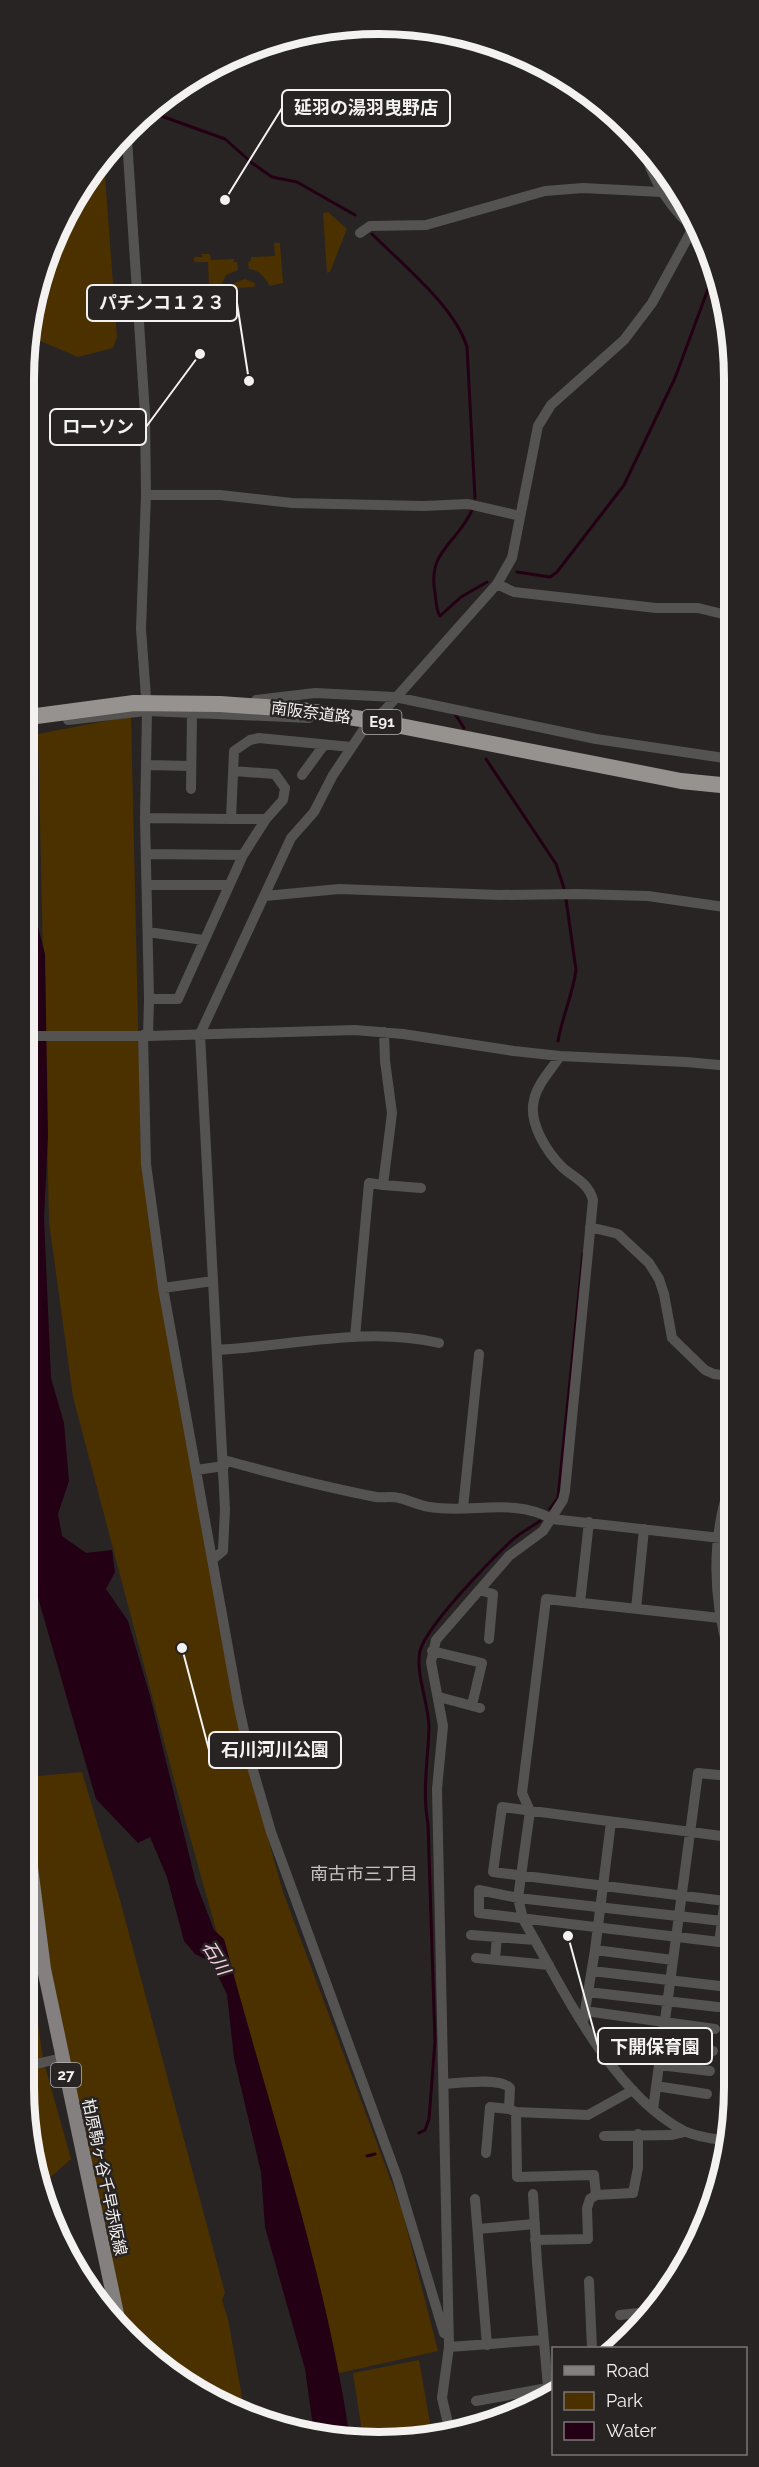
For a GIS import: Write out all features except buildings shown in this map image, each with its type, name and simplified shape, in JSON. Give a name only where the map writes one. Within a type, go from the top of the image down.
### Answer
[{"type":"highway","name":"南阪奈道路","points":[[34,709],[134,698],[219,698],[295,704],[376,715],[601,760],[724,779]]},
{"type":"highway","name":"南阪奈道路","points":[[34,716],[134,703],[220,704],[294,709],[375,721],[681,781],[724,785]]},
{"type":"main road","name":"柏原駒ヶ谷千早赤阪線","points":[[34,1895],[44,1969],[116,2310]]},
{"type":"street","points":[[127,145],[145,414],[146,495],[141,629],[147,711],[145,818],[149,999],[142,1035],[146,1164],[163,1288],[238,1703],[251,1762],[271,1832],[397,2177],[449,2347]]},
{"type":"street","points":[[647,161],[661,192],[683,215]]},
{"type":"street","points":[[360,232],[370,226],[426,225],[545,191],[583,188],[661,192]]},
{"type":"street","points":[[212,1560],[223,1551],[224,1463],[200,1034],[291,838],[314,812],[351,747],[366,726],[385,710],[497,585],[512,558],[538,426],[551,405],[624,340],[652,303],[693,237]]},
{"type":"street","points":[[146,495],[220,495],[292,503],[345,505],[468,504],[520,516]]},
{"type":"street","points":[[497,585],[514,592],[656,608],[698,608],[724,614]]},
{"type":"street","points":[[34,724],[161,708],[200,708],[315,693],[395,697],[596,739],[724,758]]},
{"type":"street","points":[[147,711],[316,718],[695,790],[724,792]]},
{"type":"street","points":[[191,789],[192,713]]},
{"type":"street","points":[[231,819],[234,751],[250,740],[259,738],[351,747]]},
{"type":"street","points":[[302,775],[324,745]]},
{"type":"street","points":[[146,765],[191,766]]},
{"type":"street","points":[[149,999],[178,999],[243,855],[266,819],[283,800],[285,788],[275,774],[233,771]]},
{"type":"street","points":[[145,818],[266,819]]},
{"type":"street","points":[[146,854],[243,855]]},
{"type":"street","points":[[147,885],[229,885]]},
{"type":"street","points":[[264,896],[339,889],[500,896],[577,894],[648,896],[724,907]]},
{"type":"street","points":[[148,932],[203,940]]},
{"type":"street","points":[[34,1036],[355,1030],[560,1056],[724,1065]]},
{"type":"street","points":[[383,1185],[392,1113],[384,1032]]},
{"type":"street","points":[[449,2426],[442,2398],[449,2347],[438,1789],[444,1726],[431,1662],[436,1640],[509,1556],[543,1531],[552,1519],[566,1491],[593,1200],[585,1184],[562,1167],[549,1151],[537,1130],[533,1113],[534,1100],[560,1056]]},
{"type":"street","points":[[355,1337],[369,1183],[421,1188]]},
{"type":"street","points":[[590,1227],[618,1234],[649,1263],[659,1279],[664,1294],[672,1338],[705,1370],[724,1375]]},
{"type":"street","points":[[163,1288],[213,1281]]},
{"type":"street","points":[[217,1350],[355,1337],[411,1336],[439,1343]]},
{"type":"street","points":[[463,1508],[479,1354]]},
{"type":"street","points":[[196,1470],[224,1463],[380,1498],[396,1497],[429,1507],[502,1506],[540,1512],[552,1519],[724,1539]]},
{"type":"street","points":[[724,1501],[724,1539],[716,1560],[716,1600],[724,1634]]},
{"type":"street","points":[[580,1603],[589,1522]]},
{"type":"street","points":[[636,1609],[644,1529]]},
{"type":"street","points":[[716,1560],[724,1561]]},
{"type":"street","points":[[479,1590],[493,1594],[489,1639]]},
{"type":"street","points":[[720,1618],[546,1599],[522,1793],[530,1811],[518,1898],[523,1919],[549,1965],[584,2017],[605,2057],[653,2110],[685,2132],[721,2139]]},
{"type":"street","points":[[432,1651],[482,1663],[476,1707],[439,1697]]},
{"type":"street","points":[[653,2110],[692,1832],[698,1773],[724,1776]]},
{"type":"street","points":[[724,1836],[502,1807],[493,1872],[724,1901]]},
{"type":"street","points":[[584,2017],[596,1950],[599,1906],[611,1822]]},
{"type":"street","points":[[722,1922],[518,1898],[479,1890],[479,1913],[719,1942],[722,1922],[724,1908]]},
{"type":"street","points":[[471,1935],[535,1940]]},
{"type":"street","points":[[495,1959],[497,1937]]},
{"type":"street","points":[[596,1950],[673,1960]]},
{"type":"street","points":[[476,1958],[549,1965]]},
{"type":"street","points":[[592,1971],[724,1987]]},
{"type":"street","points":[[588,1992],[718,2007]]},
{"type":"street","points":[[584,2017],[665,2022],[716,2029]]},
{"type":"street","points":[[593,2038],[713,2052]]},
{"type":"street","points":[[34,2064],[62,2058]]},
{"type":"street","points":[[659,2065],[710,2072]]},
{"type":"street","points":[[444,2084],[497,2082],[507,2085],[510,2088],[517,2177],[594,2175],[596,2195]]},
{"type":"street","points":[[656,2086],[707,2094]]},
{"type":"street","points":[[486,2153],[490,2107],[588,2115],[633,2090]]},
{"type":"street","points":[[604,2136],[672,2135],[685,2132]]},
{"type":"street","points":[[536,2240],[588,2239],[587,2208],[590,2199],[596,2195],[633,2193],[638,2168],[638,2134]]},
{"type":"street","points":[[533,2194],[543,2340],[551,2387]]},
{"type":"street","points":[[475,2199],[487,2345]]},
{"type":"street","points":[[478,2229],[535,2224]]},
{"type":"street","points":[[589,2281],[592,2347]]},
{"type":"street","points":[[620,2316],[641,2313]]},
{"type":"street","points":[[449,2347],[543,2340]]},
{"type":"street","points":[[476,2401],[550,2387]]},
{"type":"green space","points":[[105,171],[117,337],[113,348],[78,357],[37,339],[37,334],[46,290],[61,247],[81,207]]},
{"type":"green space","points":[[328,212],[347,229],[330,272],[327,273],[323,213]]},
{"type":"green space","points":[[274,243],[280,243],[283,283],[270,286],[259,273],[249,269],[248,262],[251,261],[251,257],[275,256]]},
{"type":"green space","points":[[202,254],[210,254],[211,260],[234,259],[238,270],[226,275],[219,289],[209,290],[208,262],[194,262],[194,257],[202,257]]},
{"type":"green space","points":[[245,279],[255,283],[254,287],[233,288],[234,283]]},
{"type":"green space","points":[[131,716],[141,1155],[244,1753],[283,1892],[402,2210],[438,2351],[335,2374],[260,2087],[176,1787],[73,1397],[49,1222],[38,734]]},
{"type":"green space","points":[[82,1772],[120,1900],[225,2293],[222,2300],[228,2319],[243,2404],[207,2386],[169,2361],[122,2317],[44,1939],[34,1844],[34,1776]]},
{"type":"green space","points":[[34,1995],[43,2059],[71,2159],[47,2180],[37,2133],[35,2110]]},
{"type":"green space","points":[[419,2360],[431,2429],[362,2432],[353,2373]]},
{"type":"water","name":"石川","points":[[34,737],[37,758],[37,923],[45,954],[48,1136],[44,1218],[51,1378],[64,1423],[69,1481],[58,1514],[62,1536],[86,1553],[112,1550],[115,1572],[106,1589],[128,1621],[150,1696],[196,1883],[214,1930],[224,1939],[311,2249],[326,2312],[349,2431],[313,2426],[305,2369],[265,2227],[261,2172],[234,2058],[227,1994],[211,1962],[195,1954],[184,1941],[167,1877],[150,1837],[138,1843],[96,1799],[34,1584]]},
{"type":"waterway","points":[[158,115],[225,139],[272,177],[297,182],[355,215]]},
{"type":"waterway","points":[[372,234],[440,302],[461,332],[467,347],[475,498]]},
{"type":"waterway","points":[[517,572],[550,577],[557,572],[624,485],[675,378],[710,282]]},
{"type":"waterway","points":[[472,510],[445,548],[435,567],[435,593],[440,616],[461,597],[487,582]]},
{"type":"waterway","points":[[455,714],[464,728]]},
{"type":"waterway","points":[[486,759],[556,864],[564,888]]},
{"type":"waterway","points":[[558,1041],[576,970],[566,899]]},
{"type":"waterway","points":[[550,1509],[558,1498],[583,1254]]},
{"type":"waterway","points":[[419,2133],[425,2130],[429,2119],[435,2041],[428,1824],[425,1800],[429,1728],[419,1669],[420,1651],[434,1626],[474,1578],[513,1539],[540,1521]]},
{"type":"waterway","points":[[367,2156],[375,2154]]},
{"type":"place","name":"延羽の湯羽曳野店","points":[[225,200]]},
{"type":"place","name":"ローソン","points":[[200,354]]},
{"type":"place","name":"パチンコ１２３","points":[[249,381]]},
{"type":"place","name":"石川河川公園","points":[[182,1648]]},
{"type":"place","name":"下開保育園","points":[[568,1936]]},
{"type":"district","name":"南古市三丁目","points":[[364,1874]]}]
